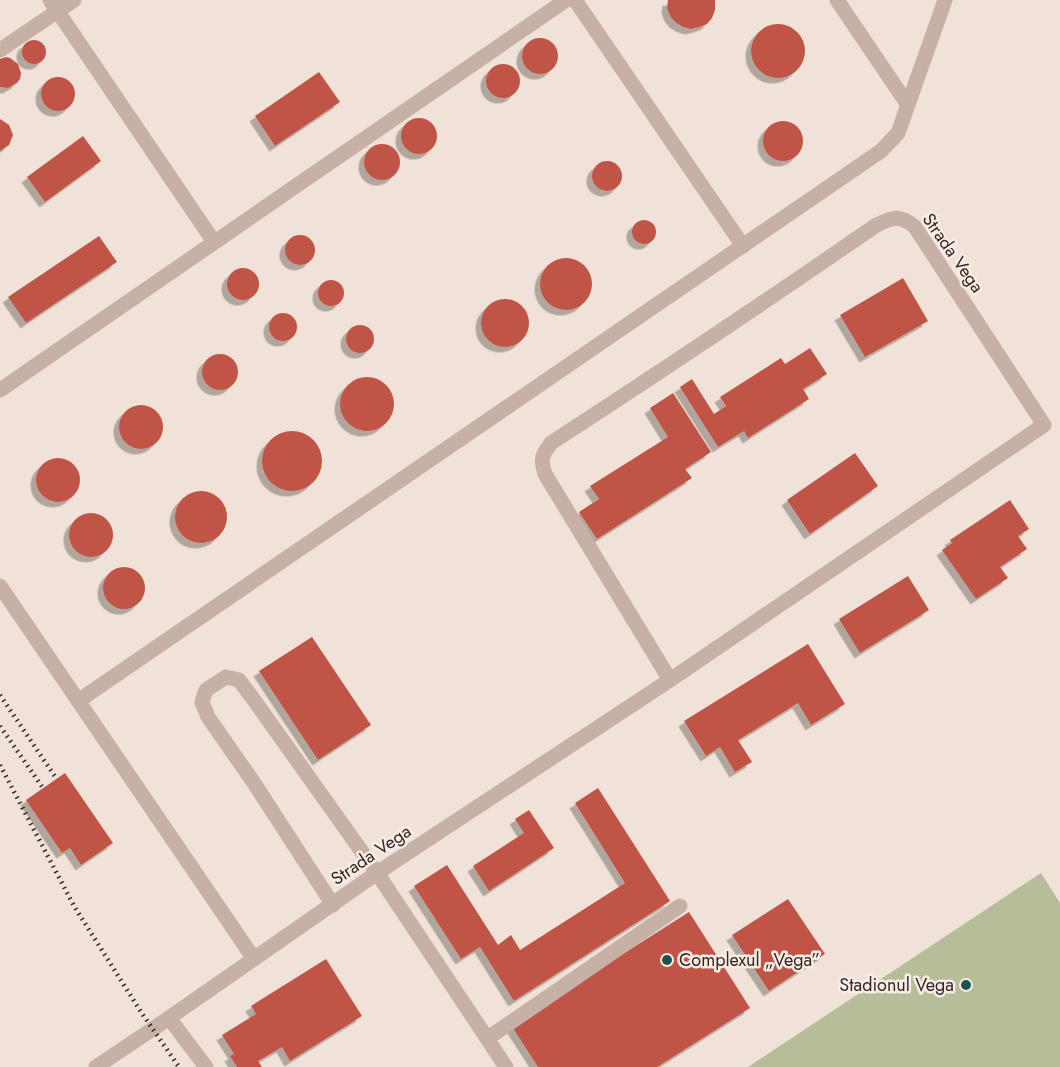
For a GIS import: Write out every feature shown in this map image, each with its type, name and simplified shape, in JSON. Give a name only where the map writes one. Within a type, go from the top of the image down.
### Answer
[{"type":"street","points":[[0,50],[54,6],[74,0]]},
{"type":"street","points":[[0,390],[566,0]]},
{"type":"street","points":[[575,0],[742,246]]},
{"type":"street","points":[[837,0],[908,105]]},
{"type":"street","points":[[78,701],[881,152],[898,133],[945,0]]},
{"type":"street","points":[[54,6],[214,242]]},
{"type":"street","name":"Strada Vega","points":[[96,1067],[377,873],[670,680],[1044,425],[915,227],[908,220],[898,218],[887,220],[875,226],[719,333],[551,443],[544,452],[542,464],[545,474],[670,680]]},
{"type":"street","points":[[0,586],[254,959]]},
{"type":"street","points":[[333,905],[208,717],[202,702],[206,690],[226,677],[239,680],[261,709],[377,873],[506,1067]]},
{"type":"street","points":[[488,1038],[680,906]]},
{"type":"street","points":[[169,1018],[206,1067]]},
{"type":"green space","name":"Stadionul Vega","points":[[1041,873],[1060,903],[1060,1067],[748,1067]]},
{"type":"building","points":[[668,0],[715,0],[715,10],[707,24],[691,29],[683,27],[670,16],[667,8]]},
{"type":"building","points":[[778,24],[788,26],[797,32],[803,41],[805,51],[803,61],[797,70],[788,76],[778,78],[768,76],[759,70],[753,61],[751,51],[753,41],[759,32],[768,26]]},
{"type":"building","points":[[540,38],[553,43],[558,56],[553,69],[540,74],[527,69],[522,56],[527,43]]},
{"type":"building","points":[[34,40],[43,43],[46,52],[43,61],[34,64],[25,61],[22,52],[25,43]]},
{"type":"building","points":[[6,57],[18,64],[21,73],[17,83],[8,88],[0,87],[0,59]]},
{"type":"building","points":[[503,64],[515,69],[520,81],[515,93],[503,98],[491,93],[486,81],[491,69]]},
{"type":"building","points":[[319,72],[340,102],[275,146],[255,116]]},
{"type":"building","points":[[58,77],[70,82],[75,94],[70,106],[58,111],[46,106],[41,94],[46,82]]},
{"type":"building","points":[[419,118],[432,123],[437,136],[432,149],[419,154],[406,149],[401,136],[406,123]]},
{"type":"building","points":[[0,119],[9,125],[13,135],[9,145],[0,151]]},
{"type":"building","points":[[783,121],[797,127],[803,141],[797,155],[783,161],[769,155],[763,141],[769,127]]},
{"type":"building","points":[[83,136],[101,161],[45,202],[27,177]]},
{"type":"building","points":[[382,144],[395,149],[400,162],[395,175],[382,180],[369,175],[364,162],[369,149]]},
{"type":"building","points":[[607,161],[617,166],[622,176],[617,186],[607,191],[597,186],[592,176],[597,166]]},
{"type":"building","points":[[644,220],[653,223],[656,232],[653,241],[644,244],[635,241],[632,232],[635,223]]},
{"type":"building","points":[[300,235],[306,236],[314,244],[314,256],[306,264],[300,265],[294,264],[286,256],[285,250],[286,244],[294,236]]},
{"type":"building","points":[[99,236],[117,262],[26,323],[8,297]]},
{"type":"building","points":[[561,258],[571,258],[581,262],[588,269],[592,284],[588,299],[581,306],[571,310],[561,310],[551,306],[544,299],[540,289],[540,279],[544,269],[551,262]]},
{"type":"building","points":[[243,268],[255,272],[259,284],[255,296],[243,300],[231,296],[227,284],[231,272]]},
{"type":"building","points":[[903,278],[928,321],[865,357],[840,315]]},
{"type":"building","points":[[331,280],[340,284],[344,293],[340,302],[331,306],[322,302],[318,293],[322,284]]},
{"type":"building","points":[[500,299],[510,299],[525,309],[529,323],[528,332],[519,343],[510,347],[500,347],[485,337],[481,328],[481,318],[491,303]]},
{"type":"building","points":[[283,313],[293,317],[297,327],[293,337],[283,341],[273,337],[269,327],[273,317]]},
{"type":"building","points":[[360,325],[370,329],[374,339],[370,349],[360,353],[350,349],[346,339],[350,329]]},
{"type":"building","points":[[810,348],[827,374],[803,389],[809,399],[748,438],[744,431],[718,447],[680,387],[692,379],[714,414],[726,406],[720,397],[781,358],[785,364]]},
{"type":"building","points":[[220,354],[232,360],[238,372],[232,384],[220,390],[208,384],[202,372],[208,360]]},
{"type":"building","points":[[367,377],[377,379],[386,385],[392,394],[394,404],[392,414],[386,423],[377,429],[367,431],[357,429],[348,423],[342,414],[340,404],[342,394],[348,385],[357,379]]},
{"type":"building","points":[[673,393],[711,452],[685,469],[692,478],[597,539],[579,512],[599,499],[590,486],[668,437],[650,408]]},
{"type":"building","points":[[141,405],[156,412],[163,427],[156,442],[141,449],[126,442],[119,427],[126,412]]},
{"type":"building","points":[[292,431],[309,436],[317,444],[322,461],[317,478],[309,486],[292,491],[275,486],[267,478],[262,461],[267,444],[275,436]]},
{"type":"building","points":[[855,453],[878,486],[810,534],[787,500]]},
{"type":"building","points":[[58,458],[74,464],[80,480],[74,496],[58,502],[42,496],[36,480],[42,464]]},
{"type":"building","points":[[201,491],[211,493],[219,499],[225,507],[227,517],[225,527],[219,535],[211,541],[201,543],[191,541],[183,535],[177,527],[175,517],[177,507],[183,499],[191,493]]},
{"type":"building","points":[[1010,500],[1029,529],[1018,536],[1027,549],[1000,567],[1008,578],[976,599],[942,550],[952,543],[950,540]]},
{"type":"building","points":[[91,513],[107,519],[113,535],[107,551],[91,557],[75,551],[69,535],[75,519]]},
{"type":"building","points":[[124,567],[139,573],[145,588],[139,603],[124,609],[109,603],[103,588],[109,573]]},
{"type":"building","points":[[908,576],[929,610],[860,653],[839,619]]},
{"type":"building","points":[[312,637],[371,725],[318,760],[259,671]]},
{"type":"building","points":[[808,644],[845,704],[811,725],[798,703],[738,740],[752,762],[735,772],[720,747],[706,756],[684,721]]},
{"type":"building","points":[[65,773],[113,843],[81,865],[70,848],[62,853],[26,800]]},
{"type":"building","points":[[598,788],[670,901],[514,1001],[480,947],[461,959],[414,886],[447,865],[498,945],[511,935],[520,950],[625,883],[575,803]]},
{"type":"building","points":[[529,810],[554,848],[489,891],[473,866],[524,833],[515,819]]},
{"type":"building","points":[[788,899],[825,954],[769,991],[732,935]]},
{"type":"building","name":"Complexul „Vega”","points":[[689,912],[750,1008],[657,1067],[538,1067],[511,1025]]},
{"type":"building","points":[[326,959],[362,1016],[290,1061],[282,1047],[258,1061],[262,1067],[237,1067],[230,1056],[234,1054],[222,1035],[256,1014],[251,1006]]},
{"type":"railway","points":[[0,695],[56,778]]},
{"type":"railway","points":[[0,726],[43,788]]},
{"type":"railway","points":[[0,765],[74,906],[179,1067]]},
{"type":"place","name":"Complexul „Vega”","points":[[667,960]]},
{"type":"place","name":"Stadionul Vega","points":[[966,985]]}]
